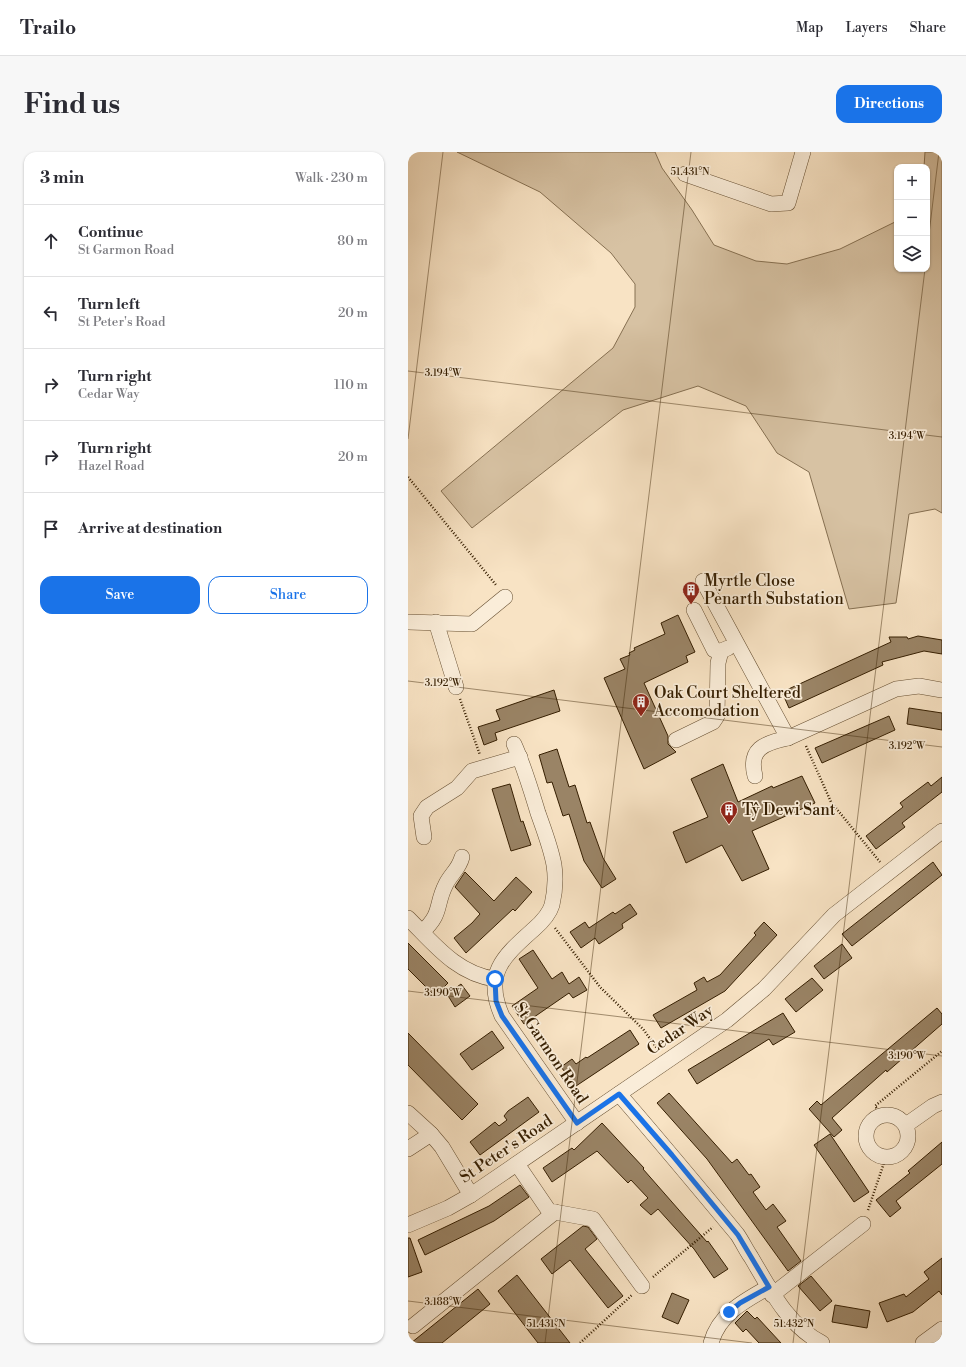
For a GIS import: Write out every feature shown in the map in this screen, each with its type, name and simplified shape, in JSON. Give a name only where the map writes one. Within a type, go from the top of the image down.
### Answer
[{"type":"street","points":[[685,174],[771,204],[788,203],[803,152]]},
{"type":"street","points":[[703,581],[738,644],[794,735]]},
{"type":"street","points":[[408,622],[472,624],[505,597]]},
{"type":"street","points":[[694,610],[714,650],[721,651],[738,644]]},
{"type":"street","points":[[436,622],[456,688]]},
{"type":"street","points":[[676,740],[713,722],[717,716],[718,663],[721,651]]},
{"type":"street","points":[[755,776],[752,766],[753,756],[756,752],[776,740],[794,735],[896,689],[918,686],[942,690]]},
{"type":"street","name":"St Garmon Road","points":[[484,768],[517,750],[554,865],[555,880],[554,896],[547,916],[500,963],[495,979],[496,1001],[502,1016],[577,1123]]},
{"type":"street","points":[[424,837],[421,823],[423,811],[457,788],[472,771],[484,768]]},
{"type":"street","name":"Cedar Way","points":[[619,1094],[727,1020],[746,1005],[764,989],[834,915],[942,831]]},
{"type":"street","points":[[422,932],[432,922],[436,915],[446,884],[460,865],[462,858]]},
{"type":"street","points":[[408,918],[456,964],[482,977],[495,979]]},
{"type":"street","points":[[619,1094],[738,1235],[771,1291],[802,1329],[822,1343]]},
{"type":"street","name":"St Peter's Road","points":[[408,1224],[448,1208],[471,1195],[619,1094]]},
{"type":"street","points":[[906,1125],[933,1106],[942,1102]]},
{"type":"street","points":[[408,1113],[431,1134],[442,1147],[471,1195]]},
{"type":"street","points":[[882,1115],[897,1117],[906,1125],[908,1131],[907,1144],[898,1154],[886,1157],[874,1152],[867,1141],[867,1134],[871,1122],[882,1115]]},
{"type":"street","points":[[408,1149],[431,1134]]},
{"type":"street","points":[[517,1164],[549,1211],[593,1220],[642,1286]]},
{"type":"street","points":[[413,1326],[555,1212]]},
{"type":"street","points":[[711,1343],[719,1324],[729,1312],[740,1303],[771,1291],[863,1224]]},
{"type":"street","points":[[923,1343],[942,1329]]},
{"type":"path","points":[[408,477],[505,597]]},
{"type":"path","points":[[456,688],[484,768]]},
{"type":"path","points":[[794,735],[831,802],[889,873]]},
{"type":"path","points":[[547,916],[600,987],[644,1029],[666,1061]]},
{"type":"path","points":[[882,1115],[875,1106],[942,1051]]},
{"type":"path","points":[[863,1224],[886,1157]]},
{"type":"shaded area","points":[[457,152],[655,152],[662,168],[692,210],[714,245],[756,261],[787,264],[840,249],[894,222],[894,272],[930,272],[930,164],[924,164],[925,152],[942,152],[942,513],[935,509],[909,514],[896,603],[849,609],[809,472],[777,453],[746,406],[698,386],[623,410],[472,528],[441,491],[613,348],[635,307],[635,284],[611,253],[540,192]]},
{"type":"building","name":"Oak Court Sheltered Accomodation","points":[[678,615],[695,652],[686,656],[688,662],[644,683],[668,736],[668,744],[676,752],[644,769],[604,678],[625,669],[620,659],[630,655],[629,653],[635,650],[634,648],[665,634],[661,623]]},
{"type":"building","points":[[918,636],[942,640],[942,654],[924,651],[882,662],[883,665],[789,708],[782,692],[891,642],[889,637],[907,637],[908,639]]},
{"type":"building","points":[[554,690],[560,711],[495,733],[497,740],[484,745],[478,727],[500,720],[496,710]]},
{"type":"building","points":[[909,708],[942,713],[942,730],[907,724]]},
{"type":"building","points":[[889,716],[895,730],[822,763],[815,748]]},
{"type":"building","points":[[557,749],[569,787],[575,785],[587,823],[590,822],[603,858],[616,879],[602,888],[584,861],[569,814],[563,816],[552,782],[547,783],[539,755]]},
{"type":"building","name":"Tŷ Dewi Sant","points":[[723,764],[738,802],[772,786],[773,788],[802,776],[815,803],[752,831],[769,869],[742,881],[722,845],[686,863],[673,832],[708,817],[691,779]]},
{"type":"building","points":[[942,777],[942,792],[902,823],[905,827],[876,849],[866,836],[903,807],[900,803],[928,782],[931,786]]},
{"type":"building","points":[[510,784],[521,822],[523,821],[531,845],[511,851],[492,789]]},
{"type":"building","points":[[933,862],[942,875],[852,946],[842,934]]},
{"type":"building","points":[[465,872],[494,901],[516,877],[532,892],[515,911],[513,909],[466,953],[454,938],[480,914],[455,887]]},
{"type":"building","points":[[630,904],[637,914],[622,924],[623,928],[599,944],[595,938],[581,948],[570,932],[585,922],[589,928],[613,912],[615,914]]},
{"type":"building","points":[[764,922],[777,935],[725,991],[661,1028],[653,1015],[697,990],[694,983],[704,977],[707,982],[720,975],[756,935],[754,933]]},
{"type":"building","points":[[408,943],[448,983],[435,996],[408,969]]},
{"type":"building","points":[[842,944],[852,958],[824,979],[814,966]]},
{"type":"building","points":[[533,950],[552,979],[562,972],[569,984],[579,977],[587,990],[573,998],[569,993],[524,1024],[512,1006],[538,988],[519,959]]},
{"type":"building","points":[[812,978],[823,990],[796,1012],[785,999]]},
{"type":"building","points":[[461,984],[470,996],[455,1007],[447,994]]},
{"type":"building","points":[[937,1008],[942,1014],[942,1024],[887,1072],[886,1070],[832,1118],[842,1130],[834,1137],[809,1109],[817,1101],[821,1105]]},
{"type":"building","points":[[783,1013],[795,1032],[773,1045],[769,1039],[697,1084],[688,1070]]},
{"type":"building","points":[[630,1030],[639,1044],[576,1086],[561,1067],[572,1059],[576,1064]]},
{"type":"building","points":[[492,1031],[504,1048],[472,1070],[460,1054]]},
{"type":"building","points":[[408,1033],[478,1104],[462,1120],[408,1065]]},
{"type":"building","points":[[669,1093],[732,1163],[737,1159],[749,1175],[751,1174],[760,1187],[753,1192],[766,1210],[773,1204],[786,1221],[777,1227],[801,1261],[788,1271],[707,1159],[657,1103]]},
{"type":"building","points":[[528,1097],[539,1112],[480,1155],[470,1142],[495,1122],[499,1126],[507,1120],[504,1116],[508,1111]]},
{"type":"building","points":[[602,1123],[644,1168],[643,1169],[707,1242],[708,1241],[728,1269],[714,1278],[694,1249],[658,1209],[651,1215],[640,1205],[648,1198],[631,1180],[628,1183],[597,1151],[552,1182],[543,1168],[572,1148],[574,1150]]},
{"type":"building","points":[[830,1134],[869,1192],[854,1202],[814,1145]]},
{"type":"building","points":[[942,1142],[942,1164],[896,1201],[901,1208],[890,1217],[876,1200],[910,1173],[908,1171]]},
{"type":"building","points":[[520,1185],[529,1197],[494,1221],[425,1255],[418,1240],[489,1206]]},
{"type":"building","points":[[583,1226],[588,1227],[597,1239],[585,1249],[623,1296],[608,1308],[570,1260],[552,1274],[541,1259]]},
{"type":"building","points":[[408,1238],[410,1238],[422,1272],[408,1277]]},
{"type":"building","points":[[942,1258],[942,1295],[939,1291],[913,1312],[887,1322],[879,1303],[904,1294],[906,1297],[929,1279],[924,1272]]},
{"type":"building","points":[[517,1275],[570,1343],[538,1343],[498,1291]]},
{"type":"building","points":[[811,1276],[832,1301],[820,1311],[798,1286]]},
{"type":"building","points":[[478,1289],[490,1304],[442,1343],[411,1343]]},
{"type":"building","points":[[672,1293],[689,1300],[678,1324],[662,1317]]},
{"type":"building","points":[[835,1305],[870,1311],[867,1328],[832,1322]]},
{"type":"building","points":[[747,1311],[755,1319],[757,1317],[781,1343],[759,1343],[746,1329],[743,1332],[735,1323]]},
{"type":"place","name":"Myrtle Close Penarth Substation","points":[[691,605]]},
{"type":"place","name":"Oak Court Sheltered Accomodation","points":[[641,717]]},
{"type":"place","name":"Tŷ Dewi Sant","points":[[729,825]]},
{"type":"route","points":[[495,979],[496,1001],[502,1016],[577,1123],[619,1094],[738,1235],[769,1287],[740,1303],[729,1312]]}]
